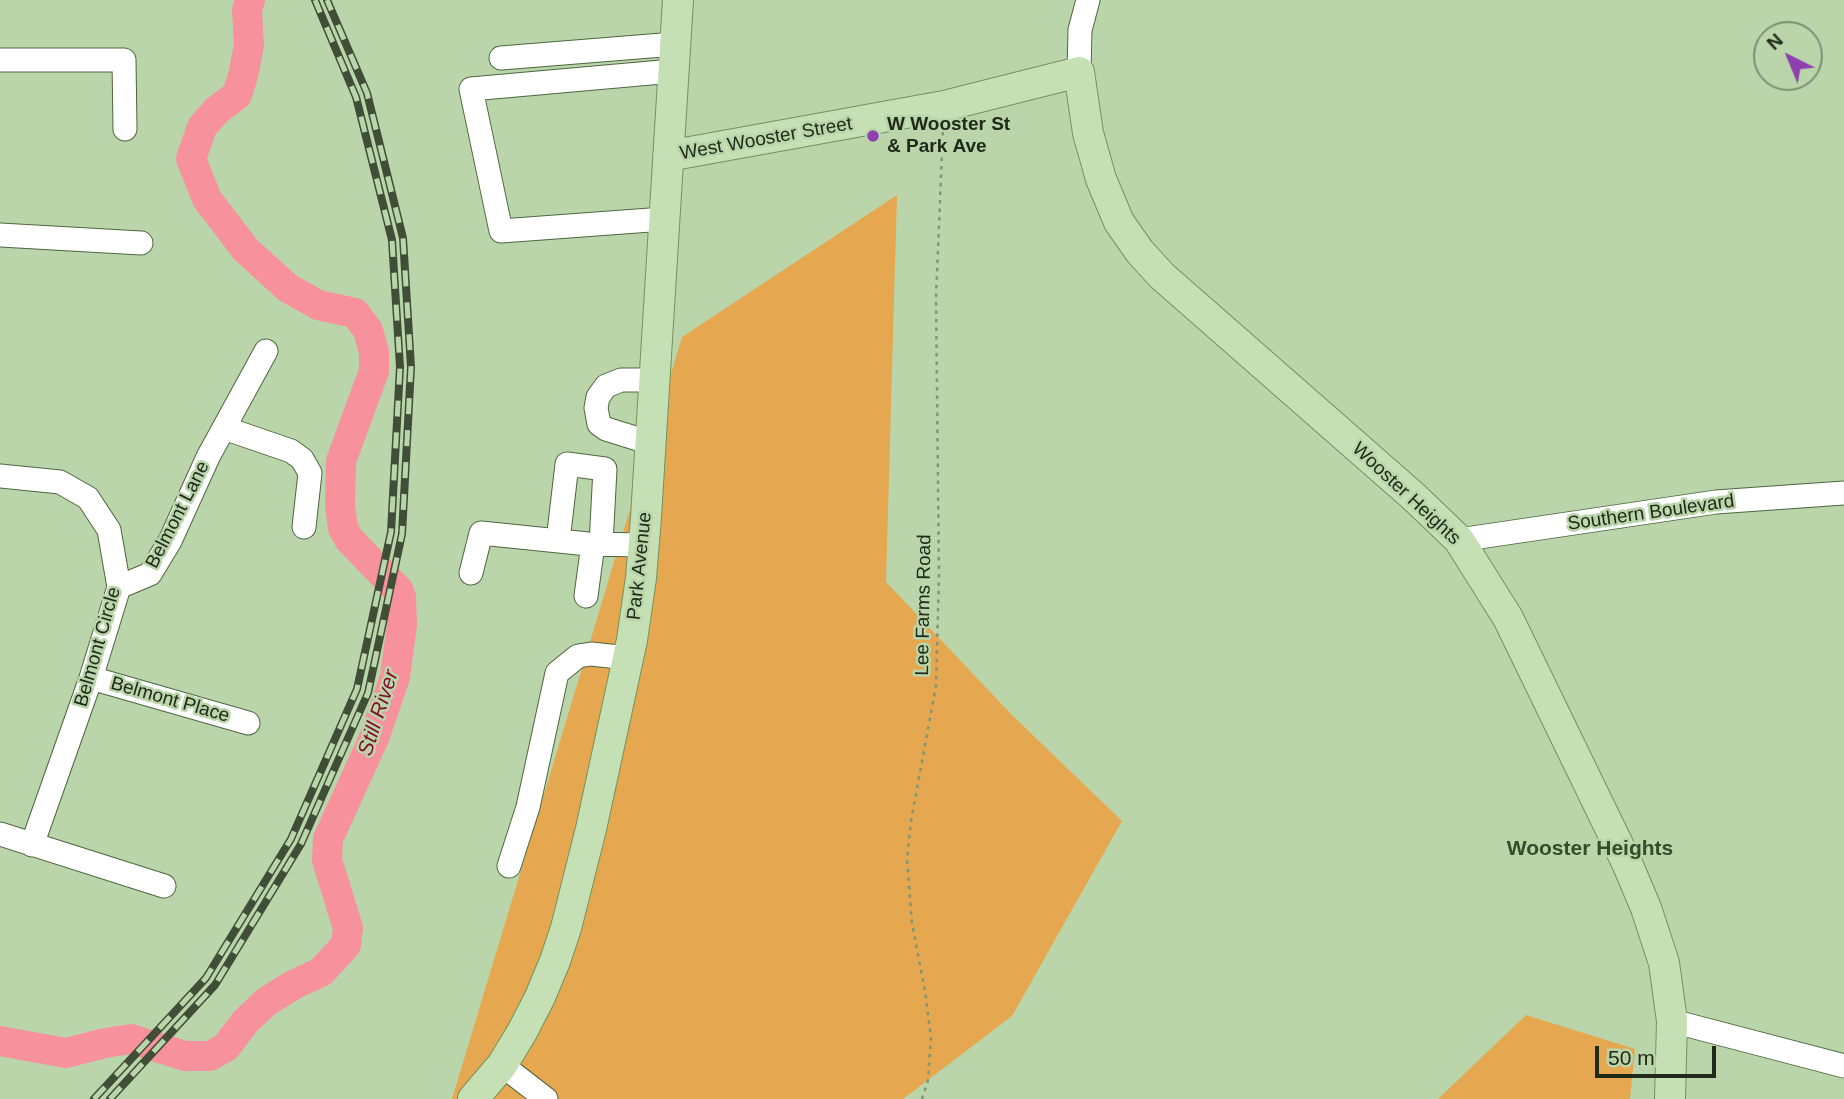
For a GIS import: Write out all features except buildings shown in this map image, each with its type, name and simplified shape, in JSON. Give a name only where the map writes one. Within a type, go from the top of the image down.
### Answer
[{"type":"main road","name":"Park Avenue","points":[[473,1099],[502,1065],[540,996],[566,928],[628,658],[644,545],[678,0]]},
{"type":"main road","name":"West Wooster Street","points":[[668,156],[944,106],[1079,72]]},
{"type":"main road","name":"Wooster Heights","points":[[1079,72],[1088,133],[1101,180],[1119,222],[1140,252],[1162,275],[1413,496],[1458,540],[1508,618],[1627,863],[1646,908],[1664,963],[1672,1021],[1670,1099]]},
{"type":"street","points":[[1079,72],[1080,30],[1088,0]]},
{"type":"street","points":[[501,58],[674,57]]},
{"type":"street","points":[[664,219],[501,231],[471,89],[674,57]]},
{"type":"street","points":[[0,60],[124,60],[125,129]]},
{"type":"street","points":[[0,235],[141,243]]},
{"type":"street","name":"Belmont Lane","points":[[119,587],[150,574],[170,541],[208,457],[266,351]]},
{"type":"street","points":[[651,443],[606,429],[599,424],[596,408],[598,397],[606,386],[632,379],[654,380]]},
{"type":"street","points":[[224,428],[291,451],[302,459],[310,473],[304,527]]},
{"type":"street","points":[[558,541],[567,464],[605,469],[597,544],[586,596]]},
{"type":"street","name":"Belmont Circle","points":[[0,476],[60,482],[88,498],[109,530],[119,587],[92,678],[32,845]]},
{"type":"street","name":"Southern Boulevard","points":[[1458,540],[1716,502],[1844,493]]},
{"type":"street","points":[[471,573],[481,533],[597,544],[644,545]]},
{"type":"street","points":[[509,866],[528,807],[557,673],[578,656],[592,654],[628,658]]},
{"type":"street","name":"Belmont Place","points":[[92,678],[248,723]]},
{"type":"street","points":[[0,834],[164,886]]},
{"type":"street","points":[[1672,1021],[1844,1066]]},
{"type":"street","points":[[502,1065],[546,1099]]},
{"type":"path","name":"Lee Farms Road","points":[[922,1099],[928,1080],[931,1038],[912,923],[907,860],[911,821],[936,686],[939,575],[936,298],[944,106]]},
{"type":"shaded area","points":[[897,195],[886,582],[1011,714],[1122,821],[1012,1016],[903,1099],[452,1099],[682,337]]},
{"type":"shaded area","points":[[1526,1015],[1635,1049],[1630,1099],[1438,1099]]},
{"type":"waterway","name":"Still River","points":[[0,1041],[66,1053],[131,1039],[185,1056],[210,1056],[226,1047],[245,1022],[266,1002],[321,972],[346,945],[348,928],[327,860],[328,839],[374,738],[395,677],[402,625],[401,597],[399,591],[349,539],[343,528],[340,506],[341,461],[374,371],[374,352],[368,330],[355,313],[318,305],[288,288],[246,250],[207,199],[191,159],[202,127],[217,110],[237,95],[249,45],[247,10],[250,0]]},
{"type":"railway","points":[[94,1099],[206,978],[291,839],[357,689],[391,532],[400,367],[392,240],[356,97],[315,0]]},
{"type":"railway","points":[[110,1099],[215,985],[301,844],[368,693],[402,534],[411,367],[403,238],[367,93],[327,0]]},
{"type":"place","name":"W Wooster St & Park Ave","points":[[873,136]]},
{"type":"district","name":"Wooster Heights","points":[[1590,849]]}]
